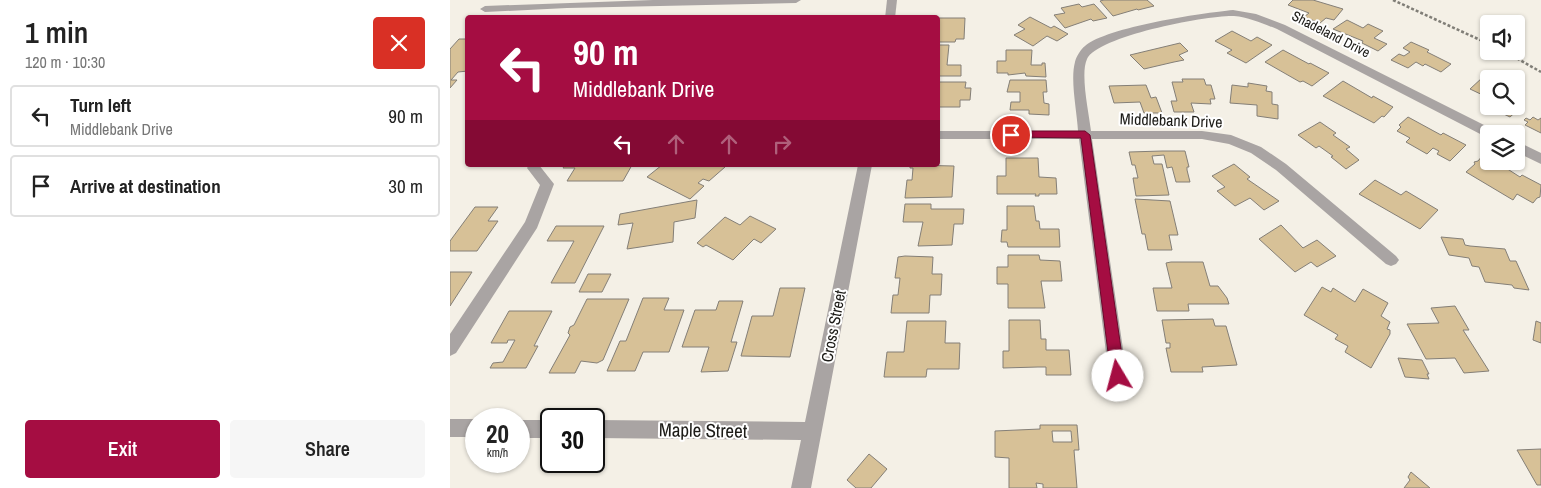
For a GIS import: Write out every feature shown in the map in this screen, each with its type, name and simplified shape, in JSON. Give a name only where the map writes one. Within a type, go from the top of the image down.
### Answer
[{"type":"street","points":[[485,9],[609,2],[796,0]]},
{"type":"street","points":[[890,15],[892,0]]},
{"type":"street","name":"Shadeland Drive","points":[[1118,376],[1085,135],[1079,71],[1081,60],[1089,48],[1101,40],[1134,30],[1200,16],[1233,13],[1252,16],[1281,27],[1480,128]]},
{"type":"street","name":"Middlebank Drive","points":[[940,135],[1202,135],[1231,140],[1248,146],[1281,167],[1392,260]]},
{"type":"street","points":[[1525,151],[1541,159]]},
{"type":"street","name":"Cross Street","points":[[801,488],[865,167]]},
{"type":"street","points":[[450,348],[532,224],[547,184],[534,168]]},
{"type":"street","points":[[450,428],[465,428]]},
{"type":"street","name":"Maple Street","points":[[605,429],[812,431]]},
{"type":"path","points":[[1393,0],[1480,40]]},
{"type":"path","points":[[1520,60],[1541,72]]},
{"type":"building","points":[[1147,0],[1154,6],[1113,16],[1100,1]]},
{"type":"building","points":[[1293,0],[1313,0],[1343,9],[1334,20],[1326,18],[1320,23],[1304,17],[1309,13],[1288,5]]},
{"type":"building","points":[[1079,4],[1082,7],[1094,4],[1107,18],[1093,21],[1091,19],[1065,28],[1054,15],[1065,13],[1061,8]]},
{"type":"building","points":[[1030,17],[1051,28],[1054,26],[1068,34],[1057,41],[1047,36],[1033,46],[1014,35],[1025,29],[1018,25]]},
{"type":"building","points":[[940,18],[965,18],[964,39],[956,39],[955,42],[940,42]]},
{"type":"building","points":[[1347,20],[1363,28],[1368,24],[1383,31],[1374,38],[1387,44],[1378,51],[1362,43],[1363,41],[1333,29]]},
{"type":"building","points":[[1232,31],[1251,41],[1257,37],[1272,45],[1246,63],[1227,53],[1232,50],[1215,41]]},
{"type":"building","points":[[459,39],[465,39],[465,71],[458,72],[451,80],[457,80],[450,88],[450,49]]},
{"type":"building","points":[[1411,42],[1429,50],[1427,52],[1451,64],[1441,72],[1425,64],[1423,66],[1416,62],[1408,68],[1391,60],[1399,54],[1404,56],[1410,52],[1403,48]]},
{"type":"building","points":[[1180,43],[1188,51],[1179,55],[1184,60],[1144,69],[1130,55]]},
{"type":"building","points":[[940,45],[949,45],[947,65],[961,65],[961,76],[940,76]]},
{"type":"building","points":[[1006,50],[1032,50],[1031,65],[1042,65],[1042,63],[1045,63],[1046,77],[1026,76],[1025,73],[1008,75],[1008,73],[997,73],[997,61],[1006,61]]},
{"type":"building","points":[[1283,50],[1329,73],[1312,86],[1303,81],[1300,82],[1265,62]]},
{"type":"building","points":[[1182,79],[1204,79],[1206,85],[1211,85],[1215,99],[1210,99],[1211,104],[1191,103],[1194,112],[1174,112],[1171,101],[1177,101],[1172,82],[1183,82]]},
{"type":"building","points":[[1010,80],[1046,80],[1047,92],[1043,92],[1044,103],[1049,104],[1049,115],[1029,114],[1029,110],[1010,110],[1011,102],[1020,102],[1020,92],[1007,92]]},
{"type":"building","points":[[1480,80],[1480,94],[1470,89]]},
{"type":"building","points":[[1343,81],[1372,98],[1373,96],[1393,107],[1384,117],[1382,116],[1374,123],[1323,96]]},
{"type":"building","points":[[940,82],[966,82],[965,88],[971,88],[970,100],[960,100],[960,107],[940,107]]},
{"type":"building","points":[[1248,83],[1267,86],[1266,91],[1272,92],[1272,104],[1278,105],[1278,119],[1257,116],[1257,105],[1230,103],[1232,85],[1248,87]]},
{"type":"building","points":[[1146,85],[1151,98],[1156,97],[1162,113],[1144,113],[1140,102],[1114,103],[1109,86]]},
{"type":"building","points":[[1408,117],[1441,135],[1443,133],[1466,145],[1450,161],[1437,154],[1439,151],[1433,148],[1427,154],[1406,142],[1410,138],[1397,131],[1401,127],[1399,125]]},
{"type":"building","points":[[1533,117],[1538,120],[1541,118],[1541,133],[1525,125],[1528,122],[1524,120],[1526,118],[1530,120]]},
{"type":"building","points":[[1320,122],[1336,133],[1333,135],[1350,147],[1346,149],[1359,160],[1346,169],[1319,146],[1316,148],[1298,135]]},
{"type":"building","points":[[1185,151],[1190,182],[1176,182],[1172,167],[1167,168],[1164,155],[1152,156],[1154,164],[1162,164],[1169,195],[1136,196],[1133,178],[1138,178],[1129,152]]},
{"type":"building","points":[[1006,158],[1038,158],[1039,177],[1056,178],[1057,194],[1039,194],[1039,196],[1035,196],[1036,194],[997,194],[997,176],[1006,176]]},
{"type":"building","points":[[1480,159],[1480,170],[1509,170],[1520,177],[1522,175],[1541,185],[1540,197],[1533,203],[1517,194],[1513,200],[1466,172],[1475,164],[1474,162]]},
{"type":"building","points":[[1234,164],[1250,177],[1247,179],[1279,201],[1264,210],[1250,198],[1235,206],[1217,191],[1225,187],[1212,176]]},
{"type":"building","points":[[954,166],[952,197],[905,198],[907,180],[912,180],[913,168],[910,168]]},
{"type":"building","points":[[631,167],[623,181],[567,181],[575,168],[563,168]]},
{"type":"building","points":[[660,167],[725,167],[709,181],[703,179],[698,183],[704,186],[690,199],[647,177]]},
{"type":"building","points":[[1375,180],[1401,195],[1406,191],[1438,210],[1420,229],[1359,194]]},
{"type":"building","points":[[1135,199],[1170,201],[1178,235],[1169,235],[1172,250],[1148,250],[1145,234],[1142,234]]},
{"type":"building","points":[[697,200],[695,218],[674,222],[673,242],[627,249],[633,223],[618,225],[620,214]]},
{"type":"building","points":[[905,204],[931,204],[931,209],[964,209],[963,224],[954,224],[952,245],[918,246],[923,222],[903,222]]},
{"type":"building","points":[[1007,206],[1034,206],[1036,221],[1039,221],[1040,229],[1059,229],[1060,247],[1008,247],[1007,242],[1001,242],[1002,230],[1007,230]]},
{"type":"building","points":[[475,207],[498,207],[488,221],[498,221],[477,251],[450,251],[450,241]]},
{"type":"building","points":[[750,216],[776,229],[761,243],[754,239],[733,260],[706,245],[703,247],[697,243],[725,217],[740,225]]},
{"type":"building","points":[[1281,225],[1303,248],[1317,240],[1336,256],[1317,267],[1311,262],[1295,272],[1259,239]]},
{"type":"building","points":[[556,226],[604,226],[575,283],[551,283],[574,241],[547,241]]},
{"type":"building","points":[[1441,237],[1463,239],[1465,245],[1470,246],[1505,249],[1510,261],[1516,261],[1529,290],[1514,288],[1512,285],[1485,282],[1479,267],[1472,266],[1469,258],[1449,255]]},
{"type":"building","points":[[1008,255],[1039,255],[1040,260],[1060,261],[1062,281],[1041,281],[1045,308],[1008,308],[1008,284],[997,284],[997,267],[1008,267]]},
{"type":"building","points":[[898,257],[933,257],[932,274],[942,274],[941,295],[930,295],[929,313],[891,313],[893,295],[898,295],[900,278],[895,278]]},
{"type":"building","points":[[1203,262],[1210,286],[1218,286],[1229,304],[1188,304],[1189,311],[1157,311],[1153,288],[1172,288],[1166,263]]},
{"type":"building","points":[[450,272],[472,272],[450,306]]},
{"type":"building","points":[[588,274],[611,274],[602,292],[579,292]]},
{"type":"building","points":[[1322,287],[1331,292],[1333,288],[1355,302],[1363,289],[1388,303],[1381,316],[1390,322],[1387,329],[1390,330],[1390,334],[1371,368],[1345,352],[1348,346],[1335,339],[1338,335],[1304,315]]},
{"type":"building","points":[[780,288],[805,288],[790,357],[741,356],[752,316],[773,316]]},
{"type":"building","points":[[643,298],[669,298],[664,310],[684,310],[669,352],[643,352],[635,371],[607,371],[620,341],[626,341]]},
{"type":"building","points":[[587,299],[629,299],[603,360],[597,363],[581,361],[575,373],[549,373],[570,335],[568,333],[570,327],[574,325]]},
{"type":"building","points":[[719,301],[743,301],[731,342],[737,342],[728,371],[701,372],[709,347],[682,347],[695,310],[716,310]]},
{"type":"building","points":[[1455,306],[1469,330],[1463,330],[1489,371],[1464,373],[1455,358],[1426,359],[1407,324],[1439,323],[1431,308]]},
{"type":"building","points":[[509,311],[552,311],[534,346],[538,346],[526,368],[490,368],[493,363],[503,362],[515,340],[508,340],[507,343],[491,343]]},
{"type":"building","points":[[1213,319],[1215,326],[1226,326],[1237,365],[1202,367],[1203,372],[1171,372],[1166,348],[1170,348],[1170,343],[1166,343],[1162,320]]},
{"type":"building","points":[[1009,320],[1040,320],[1041,339],[1046,339],[1046,350],[1069,350],[1071,375],[1046,375],[1046,367],[1003,368],[1003,351],[1009,351]]},
{"type":"building","points":[[907,321],[946,321],[945,343],[960,343],[959,369],[927,369],[926,377],[884,377],[887,352],[904,352]]},
{"type":"building","points":[[1536,321],[1541,323],[1541,343],[1533,340]]},
{"type":"building","points":[[1398,358],[1422,360],[1429,374],[1427,374],[1429,379],[1405,377]]},
{"type":"building","points":[[1040,425],[1077,425],[1079,450],[1074,450],[1077,488],[1043,488],[1043,484],[1036,483],[1037,488],[1009,488],[1009,458],[995,457],[995,431],[1040,429]],"holes":[[[1052,431],[1071,431],[1072,442],[1053,442]]]},
{"type":"building","points":[[1541,449],[1541,485],[1537,485],[1517,450]]},
{"type":"building","points":[[869,454],[887,469],[871,488],[856,488],[847,480]]},
{"type":"building","points":[[1411,472],[1430,488],[1404,488],[1410,480],[1408,477]]},
{"type":"route","points":[[1011,135],[1085,135],[1118,376]]}]
